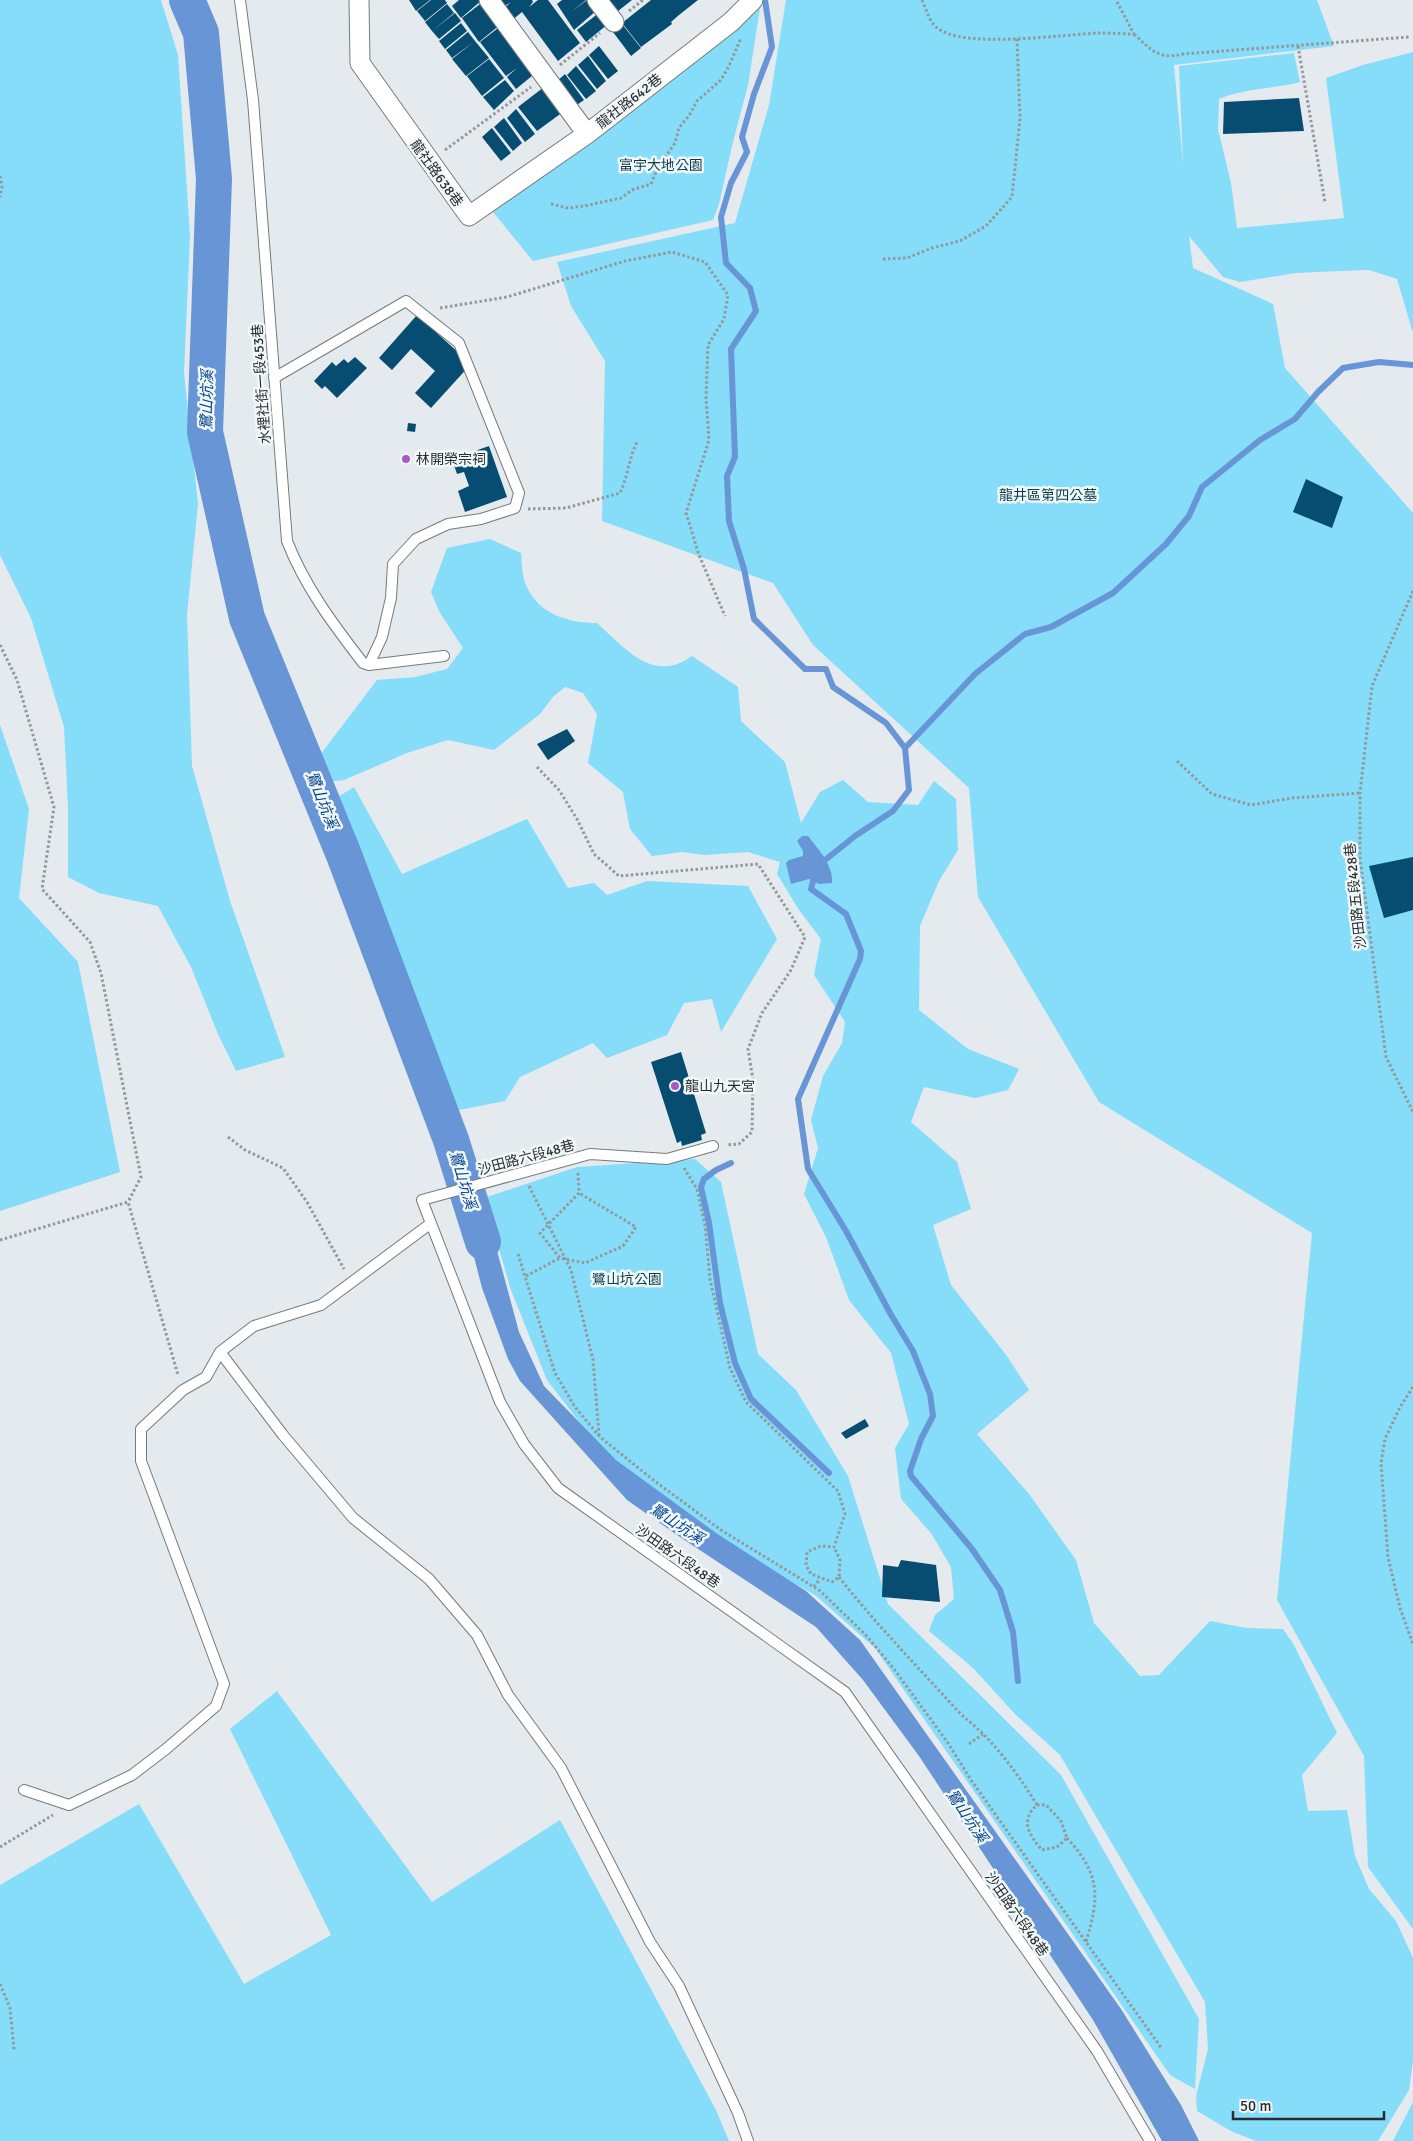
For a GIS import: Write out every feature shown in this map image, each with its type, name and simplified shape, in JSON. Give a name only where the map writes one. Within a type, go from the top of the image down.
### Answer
[{"type":"street","name":"龍社路638巷","points":[[359,0],[360,63],[469,216],[587,134]]},
{"type":"street","name":"龍社路642巷","points":[[489,0],[587,134],[723,28],[749,4]]},
{"type":"street","points":[[597,0],[614,22]]},
{"type":"lane","name":"水裡社街一段453巷","points":[[240,0],[253,100],[287,541],[297,567],[323,611],[363,663],[369,665]]},
{"type":"lane","points":[[274,378],[406,301],[459,343],[519,493],[515,508],[481,519],[448,524],[416,540],[393,564],[391,598],[382,637],[369,665]]},
{"type":"lane","points":[[369,665],[444,656]]},
{"type":"lane","name":"沙田路六段48巷","points":[[713,1146],[667,1159],[590,1154],[422,1200],[500,1402],[524,1444],[558,1488],[844,1692],[1097,2051],[1150,2141]]},
{"type":"lane","points":[[24,1790],[69,1805],[132,1775],[216,1706],[224,1684],[141,1461],[142,1429],[183,1390],[206,1377],[220,1352],[254,1326],[321,1305],[430,1224]]},
{"type":"lane","points":[[220,1352],[283,1435],[353,1518],[430,1579],[477,1635],[508,1695],[561,1768],[650,1942],[679,1986],[738,2113],[748,2141]]},
{"type":"path","points":[[922,0],[934,26],[943,32],[972,39],[1100,33],[1134,34]]},
{"type":"path","points":[[1116,0],[1134,34],[1150,49],[1168,58],[1183,54],[1409,38]]},
{"type":"path","points":[[551,204],[568,208],[584,206],[621,198],[632,190],[652,184],[657,169],[675,143],[679,128],[697,101],[721,80],[730,66],[746,27],[749,4]]},
{"type":"path","points":[[429,162],[544,77],[614,22]]},
{"type":"path","points":[[883,258],[907,258],[932,248],[960,241],[986,226],[1012,197],[1020,119],[1017,38]]},
{"type":"path","points":[[1298,46],[1325,202]]},
{"type":"path","points":[[0,176],[2,187],[0,196]]},
{"type":"path","points":[[420,312],[507,297],[625,261],[672,252],[705,262],[728,295],[724,319],[708,345],[706,398],[709,440],[686,513],[700,555],[726,616]]},
{"type":"path","points":[[515,508],[566,508],[620,493],[626,480],[637,442]]},
{"type":"path","name":"沙田路五段428巷","points":[[1413,591],[1372,686],[1360,793],[1360,858],[1386,1057],[1413,1112]]},
{"type":"path","points":[[0,645],[16,680],[54,807],[42,889],[90,942],[101,973],[141,1176],[128,1202],[183,1390]]},
{"type":"path","points":[[1177,761],[1212,794],[1251,805],[1292,798],[1360,793]]},
{"type":"path","points":[[537,767],[559,790],[594,854],[619,876],[758,864],[805,937],[790,970],[762,1013],[748,1049],[753,1080],[752,1132],[739,1144],[713,1146]]},
{"type":"path","points":[[228,1137],[244,1150],[283,1168],[307,1202],[351,1283]]},
{"type":"path","points":[[678,1156],[697,1189],[705,1225],[710,1279],[730,1368],[746,1402],[838,1491],[845,1514],[834,1547],[840,1560],[839,1577],[865,1611],[983,1734],[1013,1770],[1037,1806]]},
{"type":"path","points":[[560,1258],[540,1233],[579,1194],[577,1157]]},
{"type":"path","points":[[522,1172],[571,1270],[593,1360],[600,1437]]},
{"type":"path","points":[[526,1276],[560,1258],[585,1263],[623,1246],[636,1227],[579,1194]]},
{"type":"path","points":[[0,1240],[128,1202]]},
{"type":"path","points":[[518,1254],[555,1373],[575,1407],[600,1437],[652,1479],[721,1530],[814,1587],[865,1634],[894,1669],[948,1743],[971,1780],[1162,2049]]},
{"type":"path","points":[[1413,1387],[1400,1406],[1385,1439],[1381,1463],[1388,1557],[1400,1608],[1413,1644]]},
{"type":"path","points":[[834,1547],[821,1546],[807,1552],[806,1565],[811,1574],[820,1579],[832,1582],[839,1577]]},
{"type":"path","points":[[814,1587],[820,1579]]},
{"type":"path","points":[[969,1744],[983,1734]]},
{"type":"path","points":[[0,1847],[12,1838],[80,1800]]},
{"type":"path","points":[[1066,1838],[1057,1847],[1042,1850],[1030,1835],[1027,1821],[1029,1812],[1037,1806],[1046,1804],[1061,1821],[1066,1838],[1083,1856],[1092,1875],[1096,1893],[1091,1927],[1086,1942]]},
{"type":"path","points":[[0,1984],[10,2008],[14,2050]]},
{"type":"green space","points":[[0,0],[161,0],[178,55],[190,236],[184,373],[198,504],[187,615],[192,766],[230,901],[285,1057],[236,1071],[218,1034],[191,967],[158,906],[99,893],[68,877],[68,806],[64,727],[31,618],[0,555]]},
{"type":"green space","name":"龍井區第四公墓","points":[[786,0],[1317,0],[1334,46],[1174,65],[1183,165],[1179,66],[1294,53],[1300,82],[1238,93],[1219,99],[1218,129],[1231,183],[1237,228],[1344,218],[1326,78],[1363,65],[1413,52],[1413,333],[1397,279],[1369,270],[1296,273],[1240,282],[1223,277],[1189,236],[1193,268],[1273,304],[1285,368],[1413,513],[1413,1929],[1368,1867],[1364,1756],[1277,1600],[1312,1233],[1099,1102],[978,897],[969,788],[813,645],[773,583],[602,521],[605,361],[571,306],[557,262],[735,223],[769,105]]},
{"type":"green space","name":"富宇大地公園","points":[[760,8],[748,85],[719,204],[713,220],[533,261],[493,212]]},
{"type":"green space","points":[[490,539],[521,553],[526,585],[531,595],[546,610],[565,619],[597,623],[630,652],[652,665],[678,664],[692,656],[738,687],[741,721],[785,762],[801,823],[820,792],[843,780],[868,802],[918,805],[934,781],[956,799],[958,850],[939,881],[920,926],[919,1010],[968,1049],[1019,1069],[1008,1090],[975,1098],[924,1087],[911,1122],[957,1162],[971,1209],[933,1225],[951,1285],[1007,1356],[1029,1390],[977,1434],[1029,1494],[1076,1560],[1094,1623],[1140,1676],[1159,1675],[1210,1621],[1246,1628],[1283,1629],[1294,1645],[1337,1733],[1302,1775],[1308,1811],[1347,1810],[1355,1856],[1369,1889],[1396,1921],[1413,1958],[1413,2061],[1409,2090],[1378,2141],[1256,2141],[1231,2131],[1197,2111],[1196,2096],[1208,2049],[1205,2002],[1060,1755],[1015,1714],[973,1668],[929,1631],[935,1615],[954,1599],[951,1567],[931,1533],[901,1499],[895,1448],[909,1424],[891,1353],[849,1300],[826,1237],[804,1194],[818,1148],[811,1120],[823,1076],[842,1043],[845,1022],[814,975],[821,939],[799,910],[777,874],[780,862],[748,852],[704,855],[682,852],[652,856],[630,829],[623,792],[588,763],[597,714],[583,693],[565,687],[553,697],[540,714],[494,750],[448,740],[407,753],[344,780],[326,782],[320,755],[377,680],[415,677],[447,669],[463,648],[440,613],[431,592],[447,548]]},
{"type":"green space","points":[[0,725],[29,809],[19,898],[78,962],[120,1172],[0,1211]]},
{"type":"green space","points":[[354,787],[402,874],[527,819],[568,888],[594,883],[607,895],[647,881],[748,886],[777,939],[721,1032],[712,999],[684,1003],[667,1035],[607,1058],[593,1043],[520,1077],[505,1101],[454,1111],[336,798]]},
{"type":"green space","name":"鷺山坑公園","points":[[695,1159],[721,1182],[758,1354],[796,1390],[848,1476],[888,1604],[1061,1775],[1199,2019],[1195,2089],[1170,2075],[875,1648],[815,1595],[716,1539],[621,1476],[547,1380],[511,1290],[484,1198],[577,1167]]},
{"type":"green space","points":[[277,1691],[432,1902],[560,1820],[716,2110],[729,2141],[0,2141],[0,1885],[139,1804],[244,1984],[331,1935],[230,1729]]},
{"type":"green space","points":[[1413,2102],[1413,2141],[1393,2141]]},
{"type":"water","points":[[802,836],[808,836],[828,864],[831,870],[832,883],[819,884],[809,879],[791,884],[786,863],[789,860],[803,856],[803,851],[797,841]]},
{"type":"water","points":[[468,1194],[496,1247],[519,1332],[544,1386],[616,1460],[716,1533],[806,1591],[860,1640],[1121,2009],[1181,2105],[1199,2141],[1162,2141],[1093,2020],[919,1756],[863,1680],[816,1627],[627,1500],[520,1381],[508,1359],[482,1288],[465,1222]]},
{"type":"building","points":[[409,0],[430,0],[416,11]]},
{"type":"building","points":[[431,0],[445,0],[447,3],[425,21],[417,11]]},
{"type":"building","points":[[459,0],[482,0],[461,18],[452,6]]},
{"type":"building","points":[[498,0],[532,0],[533,2],[529,7],[538,0],[548,0],[580,43],[558,61],[522,12],[511,21],[503,9],[511,2],[503,7]]},
{"type":"building","points":[[562,0],[586,0],[571,12],[587,0],[596,11],[574,30],[557,4]]},
{"type":"building","points":[[604,0],[632,0],[613,15]]},
{"type":"building","points":[[651,0],[698,0],[671,22],[672,24],[641,47],[622,23]]},
{"type":"building","points":[[484,1],[501,24],[479,42],[462,18]]},
{"type":"building","points":[[447,4],[454,13],[432,31],[425,22]]},
{"type":"building","points":[[600,12],[608,24],[586,42],[577,30]]},
{"type":"building","points":[[455,13],[461,21],[439,39],[432,31]]},
{"type":"building","points":[[461,23],[467,31],[445,49],[439,41]]},
{"type":"building","points":[[622,24],[641,48],[631,56],[613,32]]},
{"type":"building","points":[[502,25],[538,71],[516,89],[507,77],[517,68],[506,76],[480,42]]},
{"type":"building","points":[[468,32],[475,41],[452,58],[446,50]]},
{"type":"building","points":[[475,41],[489,58],[466,76],[452,59]]},
{"type":"building","points":[[599,46],[618,71],[608,79],[589,55]]},
{"type":"building","points":[[588,56],[606,81],[597,89],[578,65]]},
{"type":"building","points":[[489,59],[504,78],[482,96],[467,76]]},
{"type":"building","points":[[576,66],[596,91],[586,99],[567,75]]},
{"type":"building","points":[[565,74],[584,100],[574,107],[555,83]]},
{"type":"building","points":[[505,80],[514,91],[494,110],[483,97]]},
{"type":"building","points":[[548,84],[567,109],[537,131],[518,107]]},
{"type":"building","points":[[1299,98],[1304,131],[1223,134],[1224,102]]},
{"type":"building","points":[[516,109],[535,134],[525,142],[507,118]]},
{"type":"building","points":[[504,118],[522,143],[513,151],[494,127]]},
{"type":"building","points":[[492,128],[511,153],[501,161],[482,137]]},
{"type":"building","points":[[417,315],[471,364],[431,408],[415,393],[435,371],[411,349],[392,370],[379,358]]},
{"type":"building","points":[[355,357],[367,368],[337,398],[325,386],[322,389],[314,381],[332,362],[336,366],[344,359],[348,363]]},
{"type":"building","points":[[408,423],[416,424],[415,432],[407,431]]},
{"type":"building","points":[[489,446],[507,497],[465,512],[458,491],[469,486],[464,472],[457,474],[452,459]]},
{"type":"building","points":[[1306,479],[1343,497],[1332,528],[1293,512]]},
{"type":"building","points":[[567,729],[575,741],[548,760],[537,744]]},
{"type":"building","points":[[1413,857],[1413,910],[1384,918],[1369,866]]},
{"type":"building","name":"龍山九天宮","points":[[681,1052],[706,1133],[701,1135],[702,1140],[682,1146],[681,1141],[677,1143],[651,1062]]},
{"type":"building","points":[[865,1419],[869,1426],[846,1439],[841,1433]]},
{"type":"building","points":[[901,1560],[936,1565],[940,1602],[882,1597],[883,1565],[898,1567]]},
{"type":"waterway","name":"鷺山坑溪","points":[[187,0],[201,33],[214,179],[205,432],[247,618],[344,855],[451,1140],[483,1242]]},
{"type":"waterway","points":[[765,0],[772,47],[754,94],[742,137],[747,152],[731,183],[721,217],[726,263],[750,288],[756,311],[731,349],[735,457],[727,476],[729,521],[744,569],[754,619],[805,669],[826,669],[833,687],[886,723],[905,748],[909,790],[893,811],[855,836],[819,865]]},
{"type":"waterway","points":[[905,748],[975,674],[1025,634],[1051,627],[1113,593],[1166,544],[1189,516],[1202,487],[1260,440],[1295,419],[1318,392],[1343,368],[1379,362],[1413,365]]},
{"type":"waterway","points":[[815,874],[811,889],[846,914],[861,951],[860,959],[798,1099],[808,1169],[846,1231],[890,1313],[913,1351],[930,1394],[933,1416],[921,1439],[910,1471],[911,1476],[972,1549],[1000,1590],[1013,1632],[1018,1681]]},
{"type":"waterway","points":[[731,1163],[716,1170],[704,1179],[701,1187],[709,1223],[720,1303],[735,1363],[751,1399],[829,1473]]},
{"type":"place","name":"林開榮宗祠","points":[[406,459]]},
{"type":"place","name":"龍山九天宮","points":[[675,1086]]}]
